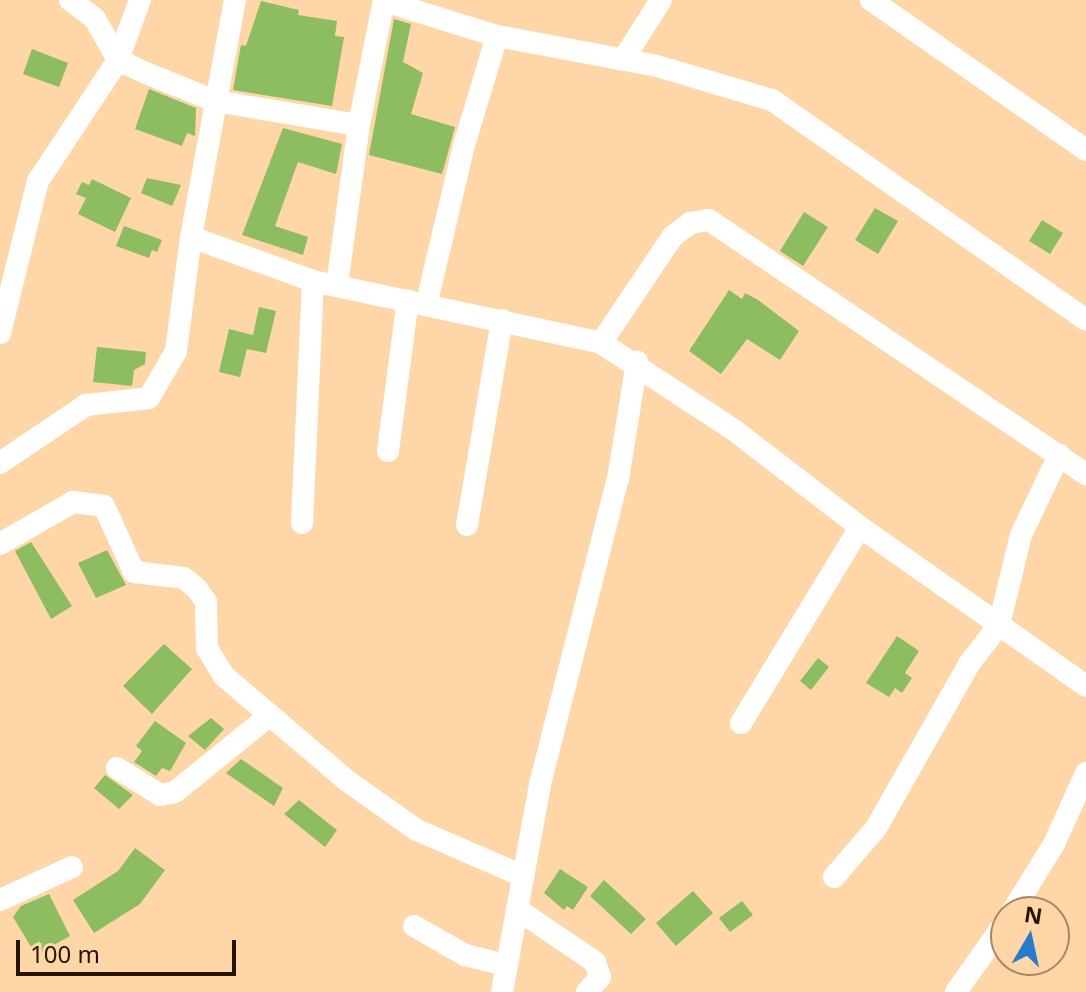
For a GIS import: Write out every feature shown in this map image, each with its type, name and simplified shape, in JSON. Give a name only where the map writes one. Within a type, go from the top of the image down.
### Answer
[{"type":"street","points":[[70,0],[95,19],[118,60],[215,101],[359,125]]},
{"type":"street","points":[[0,333],[38,181],[118,60],[140,0]]},
{"type":"street","points":[[0,463],[86,405],[149,398],[176,351],[191,237],[235,0]]},
{"type":"street","points":[[337,285],[359,125],[384,0],[497,36],[623,60],[772,100],[1086,320]]},
{"type":"street","points":[[623,60],[661,0]]},
{"type":"street","points":[[871,0],[1086,150]]},
{"type":"street","points":[[388,451],[418,301],[497,36]]},
{"type":"street","points":[[601,343],[673,236],[690,223],[709,220],[925,370],[1086,474]]},
{"type":"street","points":[[191,237],[313,281],[418,301],[601,343],[637,362],[860,527],[1086,686]]},
{"type":"street","points":[[302,523],[313,281]]},
{"type":"street","points":[[467,525],[502,320]]},
{"type":"street","points":[[502,992],[540,784],[618,479],[637,362]]},
{"type":"street","points":[[834,877],[876,828],[954,690],[999,625],[1021,535],[1059,455]]},
{"type":"street","points":[[0,544],[73,502],[104,506],[134,572],[184,578],[197,589],[206,602],[207,648],[213,660],[270,715],[346,780],[417,830],[523,876]]},
{"type":"street","points":[[741,723],[860,527]]},
{"type":"street","points":[[117,768],[160,795],[175,792],[270,715]]},
{"type":"street","points":[[1022,896],[1054,844],[1086,773]]},
{"type":"street","points":[[0,900],[72,867]]},
{"type":"street","points":[[517,909],[595,962],[600,977],[587,992]]},
{"type":"street","points":[[414,926],[465,955],[505,965]]},
{"type":"street","points":[[956,992],[990,944]]},
{"type":"building","points":[[261,1],[299,10],[298,15],[337,21],[335,36],[344,37],[332,106],[233,90],[241,45],[246,46]]},
{"type":"building","points":[[394,19],[411,24],[403,62],[423,73],[411,114],[455,127],[442,174],[369,155]]},
{"type":"building","points":[[32,49],[68,63],[59,87],[23,74]]},
{"type":"building","points":[[149,89],[196,108],[195,136],[187,133],[182,146],[135,129]]},
{"type":"building","points":[[283,128],[342,144],[336,174],[298,162],[275,226],[308,237],[303,255],[242,235]]},
{"type":"building","points":[[147,178],[181,185],[172,206],[141,193]]},
{"type":"building","points":[[92,179],[131,198],[115,232],[78,214],[86,198],[76,194],[82,182],[89,185]]},
{"type":"building","points":[[875,208],[898,221],[878,254],[855,240]]},
{"type":"building","points":[[804,212],[828,227],[803,266],[780,251]]},
{"type":"building","points":[[1042,220],[1063,233],[1050,254],[1029,241]]},
{"type":"building","points":[[124,226],[162,240],[157,252],[152,250],[149,258],[116,246]]},
{"type":"building","points":[[729,290],[742,299],[745,293],[758,300],[799,331],[780,360],[747,339],[721,374],[689,351]]},
{"type":"building","points":[[259,307],[276,311],[266,353],[247,349],[240,377],[219,372],[229,329],[253,335]]},
{"type":"building","points":[[97,347],[146,352],[145,364],[134,370],[132,386],[93,382]]},
{"type":"building","points":[[31,542],[72,606],[51,619],[15,551]]},
{"type":"building","points":[[107,550],[126,585],[96,598],[78,563]]},
{"type":"building","points":[[897,636],[919,651],[905,673],[912,678],[902,693],[895,688],[889,697],[866,683]]},
{"type":"building","points":[[164,644],[192,669],[152,714],[123,686]]},
{"type":"building","points":[[818,658],[829,667],[811,690],[800,681]]},
{"type":"building","points":[[211,718],[224,729],[205,750],[188,736]]},
{"type":"building","points":[[155,721],[186,743],[170,771],[162,768],[156,776],[134,762],[142,751],[136,746]]},
{"type":"building","points":[[241,759],[283,788],[274,806],[226,773]]},
{"type":"building","points":[[105,775],[133,795],[119,809],[94,788]]},
{"type":"building","points":[[299,800],[337,830],[325,847],[284,814]]},
{"type":"building","points":[[135,848],[165,870],[140,904],[94,933],[73,900],[118,871]]},
{"type":"building","points":[[560,869],[588,887],[573,910],[567,906],[564,910],[544,893]]},
{"type":"building","points":[[604,880],[646,919],[631,934],[590,896]]},
{"type":"building","points":[[693,891],[713,913],[676,946],[656,923]]},
{"type":"building","points":[[49,894],[70,936],[36,955],[13,917],[21,906]]},
{"type":"building","points":[[742,901],[753,915],[730,932],[719,918]]}]
